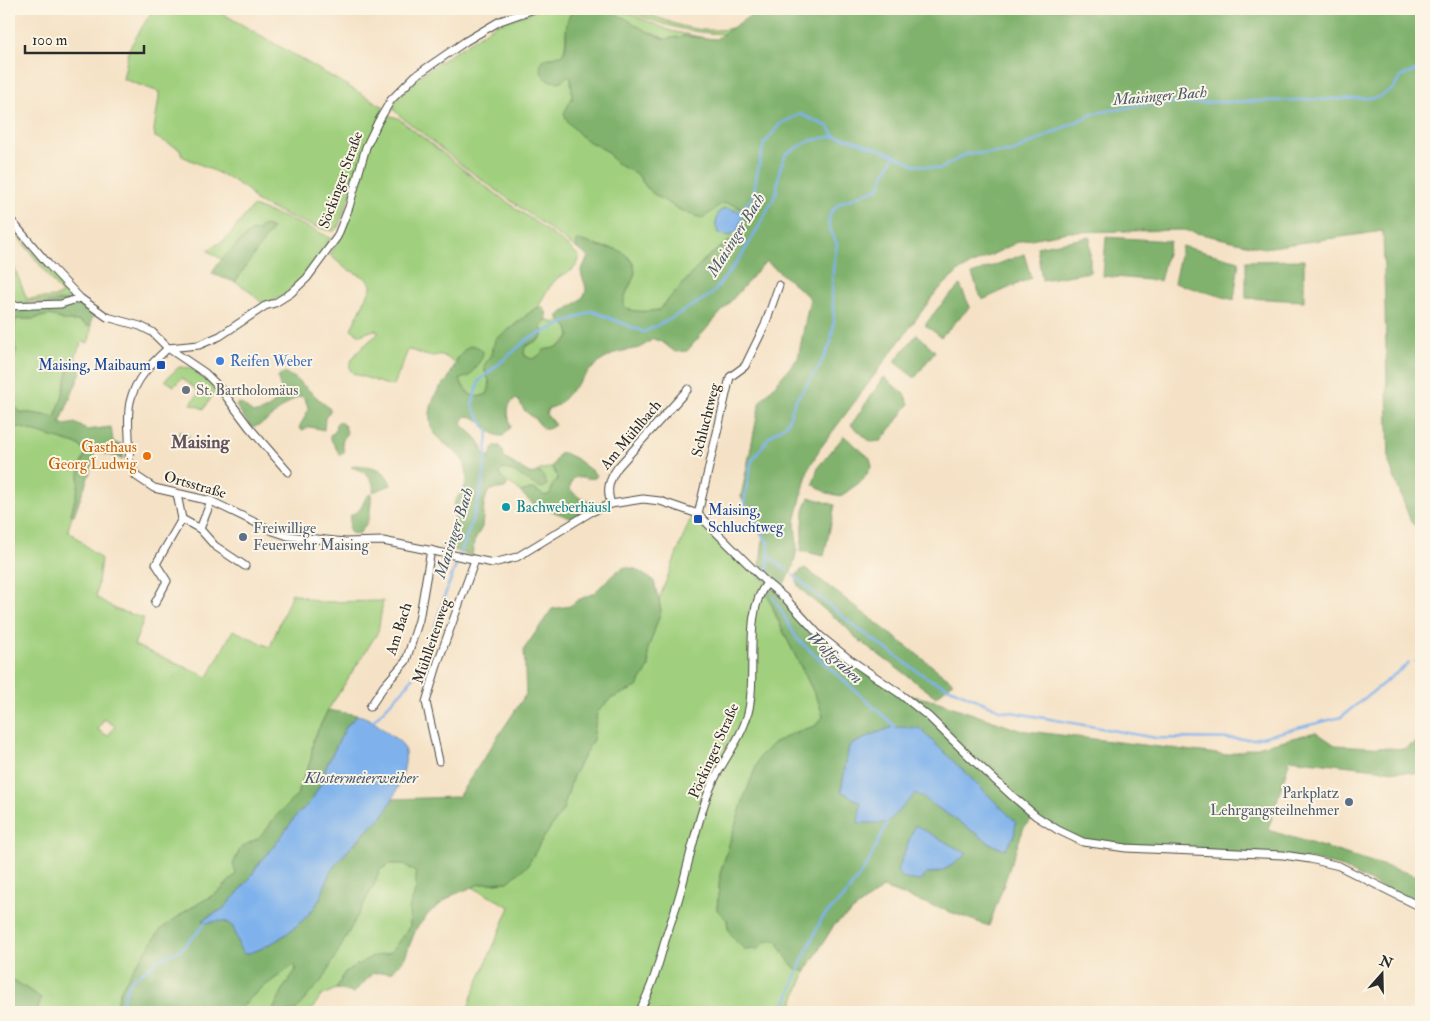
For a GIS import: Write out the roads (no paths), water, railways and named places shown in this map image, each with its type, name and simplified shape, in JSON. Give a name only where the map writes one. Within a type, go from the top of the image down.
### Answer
[{"type":"street","name":"Söckinger Straße","points":[[168,348],[199,345],[220,336],[265,306],[275,303],[291,293],[312,271],[336,237],[349,207],[366,147],[391,100],[415,76],[466,41],[500,21],[534,9]]},
{"type":"street","points":[[9,218],[80,298],[107,317],[140,326],[152,332],[168,348],[205,372],[288,472]]},
{"type":"street","name":"Schluchtweg","points":[[698,514],[730,378],[745,366],[765,325],[779,285]]},
{"type":"street","points":[[9,306],[61,304],[80,298]]},
{"type":"street","name":"Ortsstraße","points":[[168,348],[155,359],[139,381],[130,402],[129,460],[132,470],[138,478],[154,488],[211,501],[273,531],[288,536],[345,542],[383,541],[493,563],[517,557],[591,512],[611,504],[643,499],[660,501],[698,514]]},
{"type":"street","name":"Am Mühlbach","points":[[611,504],[608,493],[610,480],[618,467],[688,389]]},
{"type":"street","points":[[155,603],[167,581],[156,564],[182,519],[177,494]]},
{"type":"street","points":[[200,529],[211,501]]},
{"type":"street","points":[[698,514],[767,583],[785,598],[820,636],[929,717],[1010,794],[1036,816],[1058,830],[1083,842],[1126,848],[1283,855],[1310,859],[1339,866],[1421,908]]},
{"type":"street","points":[[182,519],[200,529],[215,546],[245,566]]},
{"type":"street","name":"Am Bach","points":[[370,707],[384,686],[406,661],[419,620],[430,550]]},
{"type":"street","name":"Mühlleitenweg","points":[[439,762],[426,702],[475,560]]},
{"type":"street","name":"Pöckinger Straße","points":[[639,1012],[650,992],[679,899],[709,791],[748,713],[752,683],[756,602],[760,591],[767,583]]},
{"type":"water","points":[[725,208],[739,211],[743,216],[738,230],[729,236],[718,233],[716,225],[718,213]]},
{"type":"water","name":"Klostermeierweiher","points":[[357,715],[374,722],[402,744],[405,762],[396,791],[382,817],[359,838],[333,868],[320,898],[307,916],[277,940],[245,954],[241,951],[232,925],[223,921],[205,923],[203,920],[223,909],[236,895],[296,816],[311,801],[323,780],[326,767],[346,727]]},
{"type":"water","points":[[893,727],[919,728],[1016,822],[1014,836],[1005,850],[993,845],[916,793],[887,823],[858,823],[861,803],[841,791],[849,746]]},
{"type":"water","points":[[915,825],[967,854],[944,869],[928,873],[920,881],[904,879],[897,872]]},
{"type":"waterway","name":"Maisinger Bach","points":[[373,721],[407,686],[424,659],[479,500],[484,475],[488,433],[472,405],[479,381],[528,339],[592,311],[644,332],[712,294],[742,255],[776,194],[780,168],[786,154],[809,141],[834,136],[850,139],[895,155],[913,164],[940,169],[966,154],[1012,152],[1095,113],[1150,104],[1376,98],[1392,90],[1402,76],[1421,69]]},
{"type":"waterway","points":[[740,211],[753,197],[764,144],[780,124],[800,114],[829,127],[834,135]]},
{"type":"waterway","points":[[768,578],[769,544],[744,503],[751,462],[770,436],[787,424],[795,401],[819,367],[831,343],[834,320],[833,269],[837,244],[828,224],[831,212],[840,203],[879,188],[895,155]]},
{"type":"waterway","points":[[769,556],[787,571]]},
{"type":"waterway","points":[[793,575],[854,626],[927,678],[1000,710],[1156,738],[1254,739],[1341,717],[1409,663]]},
{"type":"waterway","name":"Wolfgraben","points":[[773,597],[797,639],[895,726],[893,727]]},
{"type":"waterway","points":[[1416,661],[1421,660]]},
{"type":"waterway","points":[[783,1012],[801,963],[822,918],[846,895],[868,863],[887,823]]},
{"type":"waterway","name":"Maisinger Bach","points":[[120,1012],[126,990],[132,979],[160,959],[180,950],[205,923]]},
{"type":"place","name":"Reifen Weber","points":[[220,361]]},
{"type":"place","name":"Maising, Maibaum","points":[[161,365]]},
{"type":"place","name":"St. Bartholomäus","points":[[186,390]]},
{"type":"place","name":"Gasthaus Georg Ludwig","points":[[147,456]]},
{"type":"place","name":"Bachweberhäusl","points":[[506,507]]},
{"type":"place","name":"Maising, Schluchtweg","points":[[698,519]]},
{"type":"place","name":"Freiwillige Feuerwehr Maising","points":[[243,537]]},
{"type":"place","name":"Parkplatz Lehrgangsteilnehmer","points":[[1349,802]]},
{"type":"district","name":"Maising","points":[[200,442]]}]
